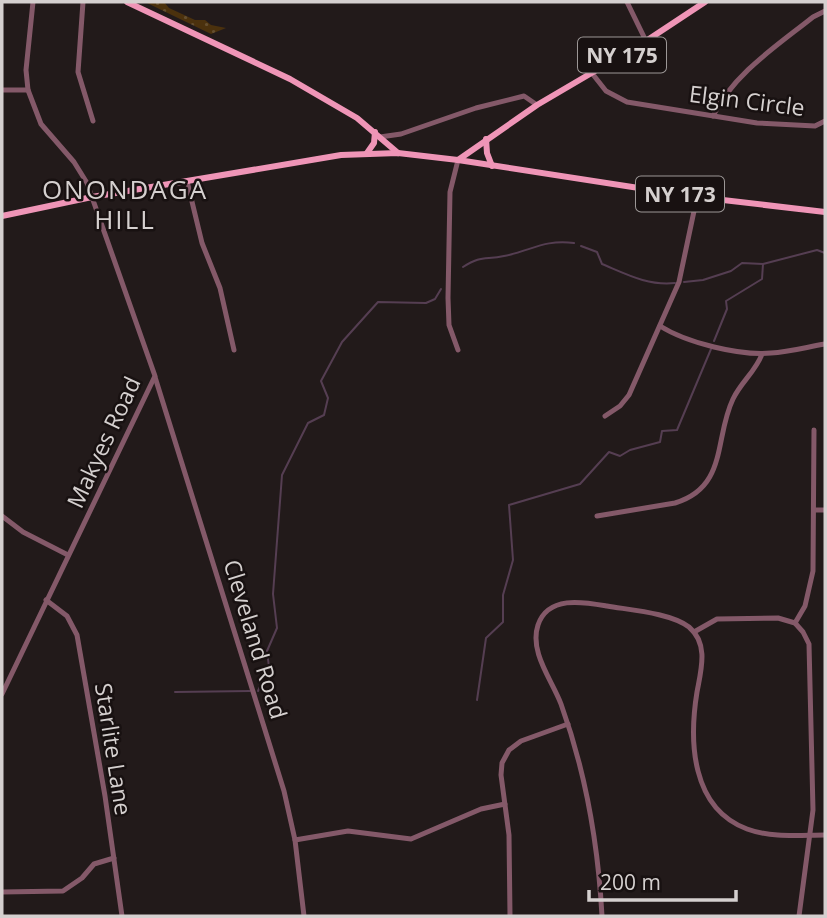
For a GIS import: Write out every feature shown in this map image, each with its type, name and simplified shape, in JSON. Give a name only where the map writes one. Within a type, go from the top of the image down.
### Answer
[{"type":"main road","points":[[127,2],[290,79],[342,108],[398,153]]},
{"type":"main road","name":"NY 175","points":[[458,160],[537,105],[646,41],[705,2]]},
{"type":"main road","points":[[367,153],[377,134]]},
{"type":"main road","points":[[486,139],[492,166]]},
{"type":"main road","points":[[2,216],[92,197],[341,155],[398,153]]},
{"type":"main road","name":"NY 173","points":[[398,153],[696,197],[825,212]]},
{"type":"street","points":[[2,90],[28,90],[26,69],[33,2]]},
{"type":"street","points":[[83,2],[78,72],[93,121]]},
{"type":"street","points":[[627,2],[646,41]]},
{"type":"street","points":[[713,116],[720,102],[739,79],[803,25],[825,11]]},
{"type":"street","name":"Elgin Circle","points":[[591,72],[606,91],[627,102],[794,126],[815,126],[825,121]]},
{"type":"street","name":"Makyes Road","points":[[2,694],[155,376],[87,183],[74,162],[41,124],[28,90]]},
{"type":"street","points":[[377,134],[401,134],[476,108],[524,96],[537,105]]},
{"type":"street","points":[[458,160],[450,192],[448,298],[449,325],[458,350]]},
{"type":"street","points":[[187,181],[202,243],[220,288],[234,349]]},
{"type":"street","points":[[605,416],[620,406],[629,395],[680,282],[696,197]]},
{"type":"street","points":[[660,326],[688,339],[762,354],[825,344]]},
{"type":"street","points":[[597,516],[675,503],[698,492],[716,464],[731,403],[740,385],[759,363],[762,354]]},
{"type":"street","name":"Cleveland Road","points":[[155,376],[284,791],[295,840],[304,916]]},
{"type":"street","points":[[795,623],[810,592],[813,571],[814,430]]},
{"type":"street","points":[[814,510],[825,510]]},
{"type":"street","points":[[2,516],[23,532],[68,555]]},
{"type":"street","name":"Starlite Lane","points":[[46,600],[67,616],[77,635],[122,916]]},
{"type":"street","points":[[602,916],[581,764],[568,724],[537,649],[538,625],[546,613],[559,604],[569,601],[585,602],[662,617],[683,624],[694,632],[703,659],[693,738],[695,758],[704,789],[718,809],[747,829],[772,834],[825,835]]},
{"type":"street","points":[[694,632],[717,619],[778,618],[795,623],[809,644],[814,774],[811,835],[799,916]]},
{"type":"street","points":[[510,916],[509,847],[502,763],[509,750],[521,741],[568,724]]},
{"type":"street","points":[[295,840],[348,831],[411,839],[481,809],[505,804]]},
{"type":"street","points":[[2,892],[63,891],[82,878],[94,864],[114,858]]},
{"type":"shaded area","points":[[145,2],[164,2],[169,8],[195,20],[205,20],[211,25],[226,28],[211,34]]},
{"type":"waterway","points":[[463,267],[479,259],[514,254],[546,244],[574,243]]},
{"type":"waterway","points":[[581,246],[597,252],[602,264],[629,275],[656,283],[675,283]]},
{"type":"waterway","points":[[684,282],[703,280],[731,271],[742,263],[763,264],[817,250],[825,253]]},
{"type":"waterway","points":[[714,341],[727,309],[726,301],[762,279],[763,264]]},
{"type":"waterway","points":[[269,667],[267,651],[277,628],[273,594],[282,475],[308,423],[324,415],[328,398],[321,381],[342,342],[378,302],[426,303],[435,299],[441,289]]},
{"type":"waterway","points":[[477,700],[486,638],[503,622],[503,595],[513,560],[509,505],[580,484],[609,452],[620,456],[630,450],[660,442],[662,431],[677,430],[711,349]]},
{"type":"waterway","points":[[258,691],[262,682]]},
{"type":"waterway","points":[[175,692],[250,691]]},
{"type":"district","name":"ONONDAGA HILL","points":[[125,204]]}]
